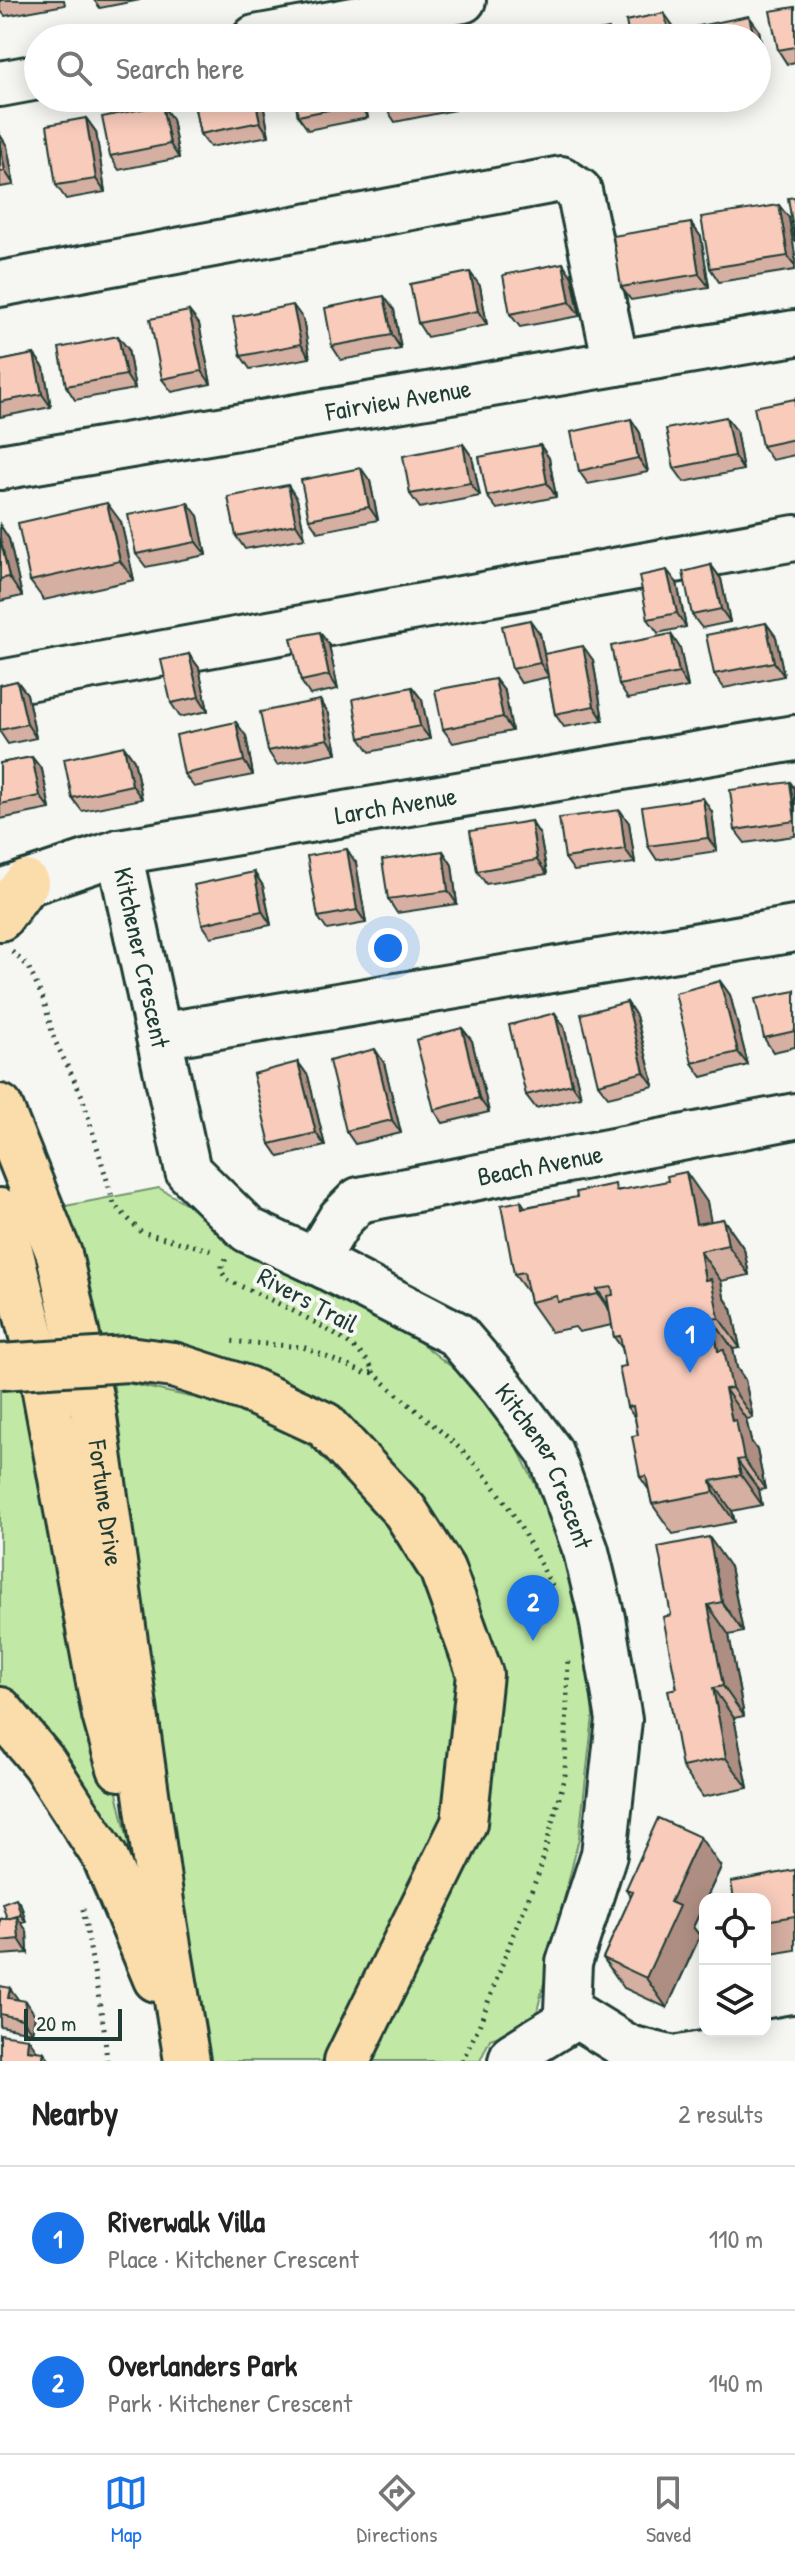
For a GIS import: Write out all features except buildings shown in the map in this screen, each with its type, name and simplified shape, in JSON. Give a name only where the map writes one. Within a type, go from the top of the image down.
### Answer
[{"type":"main road","points":[[0,918],[13,887]]},
{"type":"main road","name":"Fortune Drive","points":[[0,1107],[59,1254],[93,1410],[162,1909],[186,2056]]},
{"type":"main road","name":"Fortune Drive","points":[[0,1211],[42,1375],[105,1715],[162,1909]]},
{"type":"main road","points":[[0,1367],[128,1359],[173,1365],[247,1389],[325,1425],[405,1511],[442,1569],[480,1674],[464,1823],[347,2061]]},
{"type":"main road","points":[[0,1710],[44,1763],[105,1857],[186,2056]]},
{"type":"street","points":[[332,24],[463,0]]},
{"type":"street","points":[[0,84],[24,80]]},
{"type":"street","points":[[0,284],[561,179],[579,191],[616,363]]},
{"type":"street","name":"Fairview Avenue","points":[[0,467],[795,333]]},
{"type":"street","points":[[0,683],[795,538]]},
{"type":"street","name":"Larch Avenue","points":[[13,887],[119,852],[795,738]]},
{"type":"street","name":"Kitchener Crescent","points":[[119,852],[188,1171],[248,1230],[456,1334],[503,1389],[550,1452],[586,1551],[602,1618],[619,1720],[604,1854],[569,1963],[567,2010],[595,2038]]},
{"type":"street","points":[[159,1036],[795,929]]},
{"type":"street","name":"Beach Avenue","points":[[315,1261],[341,1218],[359,1200],[795,1116]]},
{"type":"street","points":[[511,2061],[513,2055],[595,2038],[674,2059],[795,2038]]},
{"type":"path","name":"Rivers Trail","points":[[221,1340],[303,1347],[367,1374],[373,1372],[368,1361],[353,1345],[227,1280],[222,1264],[229,1255]]},
{"type":"path","points":[[373,1372],[481,1470],[512,1514],[555,1592]]},
{"type":"path","points":[[82,1906],[107,2061]]},
{"type":"green space","points":[[159,1188],[391,1320],[457,1371],[508,1429],[566,1547],[581,1611],[593,1716],[579,1838],[534,2024],[490,2039],[480,2061],[362,2061],[493,1672],[327,1414],[102,1344],[60,1207]]},
{"type":"green space","points":[[113,1380],[259,1412],[355,1476],[433,1581],[467,1674],[452,1824],[335,2061],[203,2061]]},
{"type":"green space","points":[[22,1383],[140,1892],[0,1698],[0,1386]]},
{"type":"place","name":"Riverwalk Villa","points":[[690,1373]]},
{"type":"place","name":"Overlanders Park","points":[[533,1641]]}]
